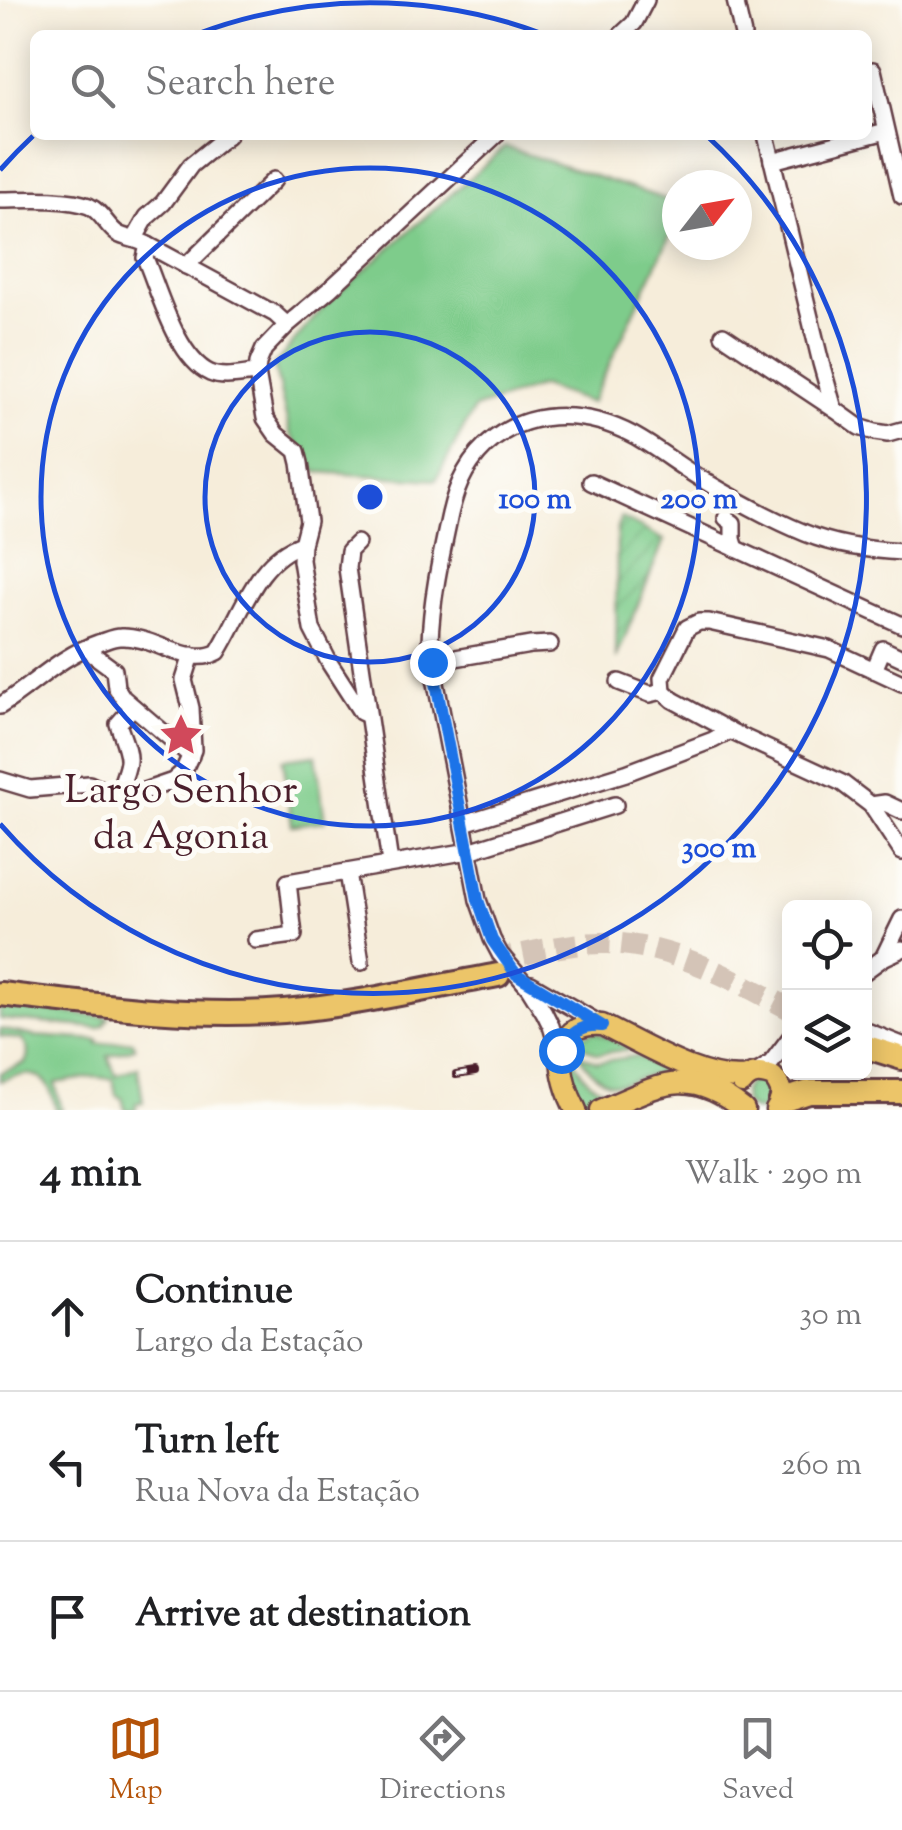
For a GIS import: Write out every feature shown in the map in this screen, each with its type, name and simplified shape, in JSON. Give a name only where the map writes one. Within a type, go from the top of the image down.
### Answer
[{"type":"highway","points":[[0,979],[133,994],[227,998],[501,970]]},
{"type":"highway","points":[[0,994],[145,1010],[240,1013],[334,1005],[501,970]]},
{"type":"highway","points":[[872,1049],[902,1058]]},
{"type":"highway","points":[[872,1065],[902,1074]]},
{"type":"highway","points":[[778,1108],[808,1092],[902,1092]]},
{"type":"main road","points":[[590,1110],[567,1102],[560,1056],[572,1034],[590,1025],[602,1026],[692,1069],[720,1077],[773,1077],[782,1092],[778,1108]]},
{"type":"main road","points":[[743,1109],[738,1095],[742,1082],[752,1075]]},
{"type":"main road","points":[[611,1107],[658,1085],[687,1082],[714,1090],[743,1109]]},
{"type":"street","points":[[626,30],[646,0]]},
{"type":"street","points":[[735,0],[742,30]]},
{"type":"street","points":[[873,70],[902,196]]},
{"type":"street","points":[[872,134],[886,130]]},
{"type":"street","points":[[222,140],[191,165],[147,218],[142,241],[145,258],[180,342],[192,358],[212,374],[257,373]]},
{"type":"street","points":[[368,715],[361,712],[312,629],[301,560],[307,507],[296,452],[265,418],[258,363],[264,349],[286,326],[491,140]]},
{"type":"street","points":[[767,140],[834,409]]},
{"type":"street","points":[[772,161],[849,140]]},
{"type":"street","points":[[186,266],[274,180]]},
{"type":"street","points":[[0,200],[87,206],[120,235],[142,241],[275,314],[286,326]]},
{"type":"street","points":[[723,335],[859,427],[888,434],[902,430]]},
{"type":"street","points":[[796,384],[820,363]]},
{"type":"street","points":[[560,1056],[544,1012],[501,970],[500,954],[478,900],[432,662],[432,617],[447,528],[460,480],[472,459],[508,429],[541,418],[563,415],[607,424],[632,434],[704,481],[805,533],[845,545],[902,552]]},
{"type":"street","points":[[591,482],[902,626]]},
{"type":"street","points":[[726,518],[733,524],[736,549]]},
{"type":"street","points":[[357,543],[349,551],[347,568],[390,863]]},
{"type":"street","points":[[3,699],[60,661],[119,636],[150,641],[192,656],[218,652],[262,573],[287,548],[302,544]]},
{"type":"street","points":[[902,684],[829,649],[709,622],[687,628],[662,678],[663,692],[673,700],[842,784],[871,804],[902,852]]},
{"type":"street","points":[[432,662],[550,644]]},
{"type":"street","points":[[89,646],[95,656],[114,670],[116,687],[132,708],[192,756]]},
{"type":"street","points":[[874,670],[882,648],[902,658]]},
{"type":"street","points":[[0,780],[30,789],[88,784],[107,792],[141,792],[173,781],[192,756],[192,708],[184,680],[192,656]]},
{"type":"street","points":[[618,682],[650,694],[663,692]]},
{"type":"street","points":[[118,792],[130,754],[118,724],[132,708]]},
{"type":"street","points":[[464,824],[626,773],[730,731]]},
{"type":"street","points":[[871,804],[885,803],[902,811]]},
{"type":"street","points":[[256,940],[294,934],[288,882],[469,851],[615,805]]},
{"type":"street","points":[[347,872],[361,962]]},
{"type":"street","points":[[883,958],[902,919]]},
{"type":"street","points":[[872,966],[902,949]]},
{"type":"street","points":[[501,970],[602,1026]]},
{"type":"street","points":[[872,1033],[902,1045]]},
{"type":"street","points":[[752,1075],[771,1063],[782,1049]]},
{"type":"green space","points":[[505,147],[662,198],[662,253],[591,403],[541,386],[474,409],[436,480],[316,472],[290,434],[274,365],[326,304]]},
{"type":"green space","points":[[621,517],[664,540],[616,659],[617,528]]},
{"type":"green space","points":[[316,755],[325,821],[292,825],[283,759]]},
{"type":"green space","points":[[0,1006],[109,1017],[98,1028],[0,1019]]},
{"type":"green space","points":[[0,1029],[34,1036],[98,1040],[98,1044],[133,1041],[135,1048],[108,1056],[116,1075],[138,1067],[143,1102],[136,1103],[136,1110],[125,1110],[113,1079],[93,1077],[55,1083],[62,1110],[56,1110],[49,1088],[38,1077],[22,1075],[0,1081],[0,1073],[25,1063],[28,1053],[22,1040],[0,1036]]},
{"type":"green space","points":[[594,1031],[633,1049],[598,1054],[580,1045],[569,1053],[589,1081],[620,1094],[598,1105],[577,1098],[567,1048],[571,1040]]},
{"type":"green space","points":[[577,1053],[598,1062],[635,1056],[701,1079],[735,1085],[733,1091],[672,1074],[612,1084],[602,1080]]},
{"type":"green space","points":[[751,1079],[774,1086],[767,1109],[753,1110],[744,1103],[743,1090]]},
{"type":"tunnel","points":[[491,960],[578,944],[631,945],[702,966],[782,1005]]},
{"type":"railway","points":[[456,1075],[475,1072]]},
{"type":"place","name":"Largo Senhor da Agonia","points":[[181,735]]},
{"type":"route","points":[[432,662],[478,900],[492,940],[516,974],[602,1026],[590,1025],[576,1031],[561,1050]]}]
